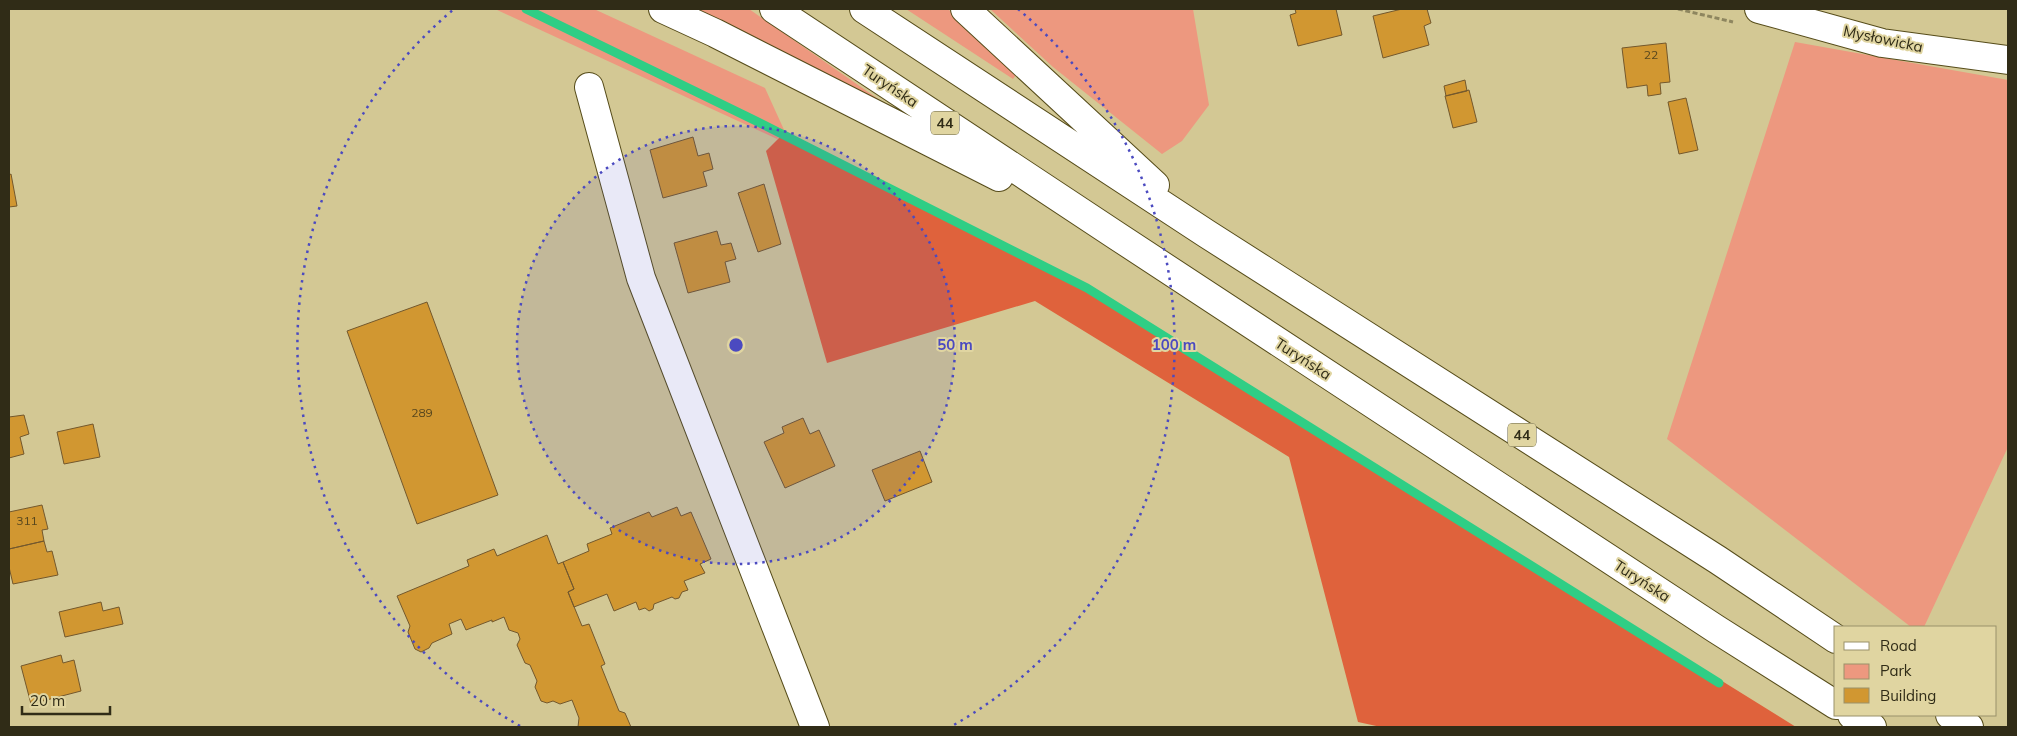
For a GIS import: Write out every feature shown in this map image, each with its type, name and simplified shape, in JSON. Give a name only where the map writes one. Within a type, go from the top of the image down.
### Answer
[{"type":"main road","points":[[663,9],[715,32],[1117,236]]},
{"type":"main road","name":"Turyńska","points":[[774,9],[1708,624],[1834,704]]},
{"type":"main road","name":"44","points":[[864,9],[1207,234],[1718,560],[1834,638]]},
{"type":"main road","points":[[965,9],[1207,234]]},
{"type":"main road","name":"Mysłowicka","points":[[1759,9],[1882,43],[2008,60]]},
{"type":"main road","points":[[589,87],[641,278],[815,727]]},
{"type":"main road","points":[[1854,716],[1872,727]]},
{"type":"main road","points":[[1952,716],[1969,727]]},
{"type":"green space","points":[[495,9],[594,9],[765,88],[785,132],[777,139]]},
{"type":"green space","points":[[691,9],[749,9],[881,101],[878,102]]},
{"type":"green space","points":[[906,9],[948,9],[1016,75],[1013,79]]},
{"type":"green space","points":[[990,9],[1193,9],[1209,105],[1182,141],[1162,154],[1053,67]]},
{"type":"green space","points":[[1795,42],[2008,80],[2008,447],[1924,626],[1910,626],[1667,439]]},
{"type":"shaded area","points":[[785,132],[1080,282],[1796,727],[1381,727],[1358,722],[1289,457],[1035,301],[827,363],[766,151]]},
{"type":"building","points":[[1295,9],[1336,9],[1342,35],[1298,46],[1290,15],[1296,13]]},
{"type":"building","points":[[1402,9],[1427,9],[1431,23],[1424,26],[1429,45],[1383,58],[1373,16]]},
{"type":"building","points":[[1666,43],[1670,82],[1660,83],[1661,94],[1648,96],[1647,85],[1627,88],[1622,48]]},
{"type":"building","points":[[1465,80],[1467,91],[1446,96],[1444,86]]},
{"type":"building","points":[[1469,90],[1477,122],[1453,128],[1445,96]]},
{"type":"building","points":[[1686,98],[1698,150],[1679,154],[1668,102]]},
{"type":"building","points":[[693,137],[698,156],[709,153],[713,169],[703,172],[707,186],[663,198],[650,150]]},
{"type":"building","points":[[11,174],[17,206],[9,207],[9,175]]},
{"type":"building","points":[[764,184],[781,244],[758,252],[738,193]]},
{"type":"building","points":[[717,231],[721,245],[731,243],[736,259],[725,262],[730,282],[688,293],[674,243]]},
{"type":"building","points":[[427,302],[498,495],[417,524],[347,331]]},
{"type":"building","points":[[24,415],[29,434],[20,437],[24,454],[9,458],[9,417]]},
{"type":"building","points":[[803,418],[810,434],[819,430],[835,466],[785,488],[764,442],[784,433],[782,427]]},
{"type":"building","points":[[93,424],[100,457],[64,464],[57,432]]},
{"type":"building","points":[[920,451],[932,482],[885,501],[872,470]]},
{"type":"building","points":[[42,505],[48,529],[42,530],[44,541],[9,549],[9,512]]},
{"type":"building","points":[[677,507],[681,516],[691,512],[711,559],[700,564],[705,573],[684,581],[688,590],[682,592],[679,598],[675,599],[672,597],[654,604],[653,609],[649,611],[645,608],[639,610],[636,602],[614,611],[607,594],[574,607],[568,592],[574,589],[563,562],[589,551],[587,544],[612,534],[610,528],[649,512],[652,517]]},
{"type":"building","points":[[547,535],[558,564],[563,562],[574,589],[568,592],[582,626],[589,624],[605,664],[601,666],[619,711],[625,713],[631,727],[578,727],[579,718],[572,700],[560,704],[553,701],[547,703],[541,701],[535,687],[537,681],[530,665],[525,663],[517,645],[520,639],[518,633],[509,630],[504,617],[466,630],[461,619],[449,624],[452,634],[432,643],[429,648],[421,652],[415,649],[408,632],[410,626],[397,596],[469,566],[467,560],[494,549],[497,556]]},
{"type":"building","points":[[44,541],[47,552],[52,551],[58,575],[13,584],[9,567],[9,549]]},
{"type":"building","points":[[101,602],[103,611],[119,607],[123,624],[65,637],[59,612]]},
{"type":"building","points":[[61,655],[63,663],[74,660],[81,691],[31,704],[21,666]]},
{"type":"waterway","points":[[526,9],[754,120],[1087,288],[1719,683]]}]
